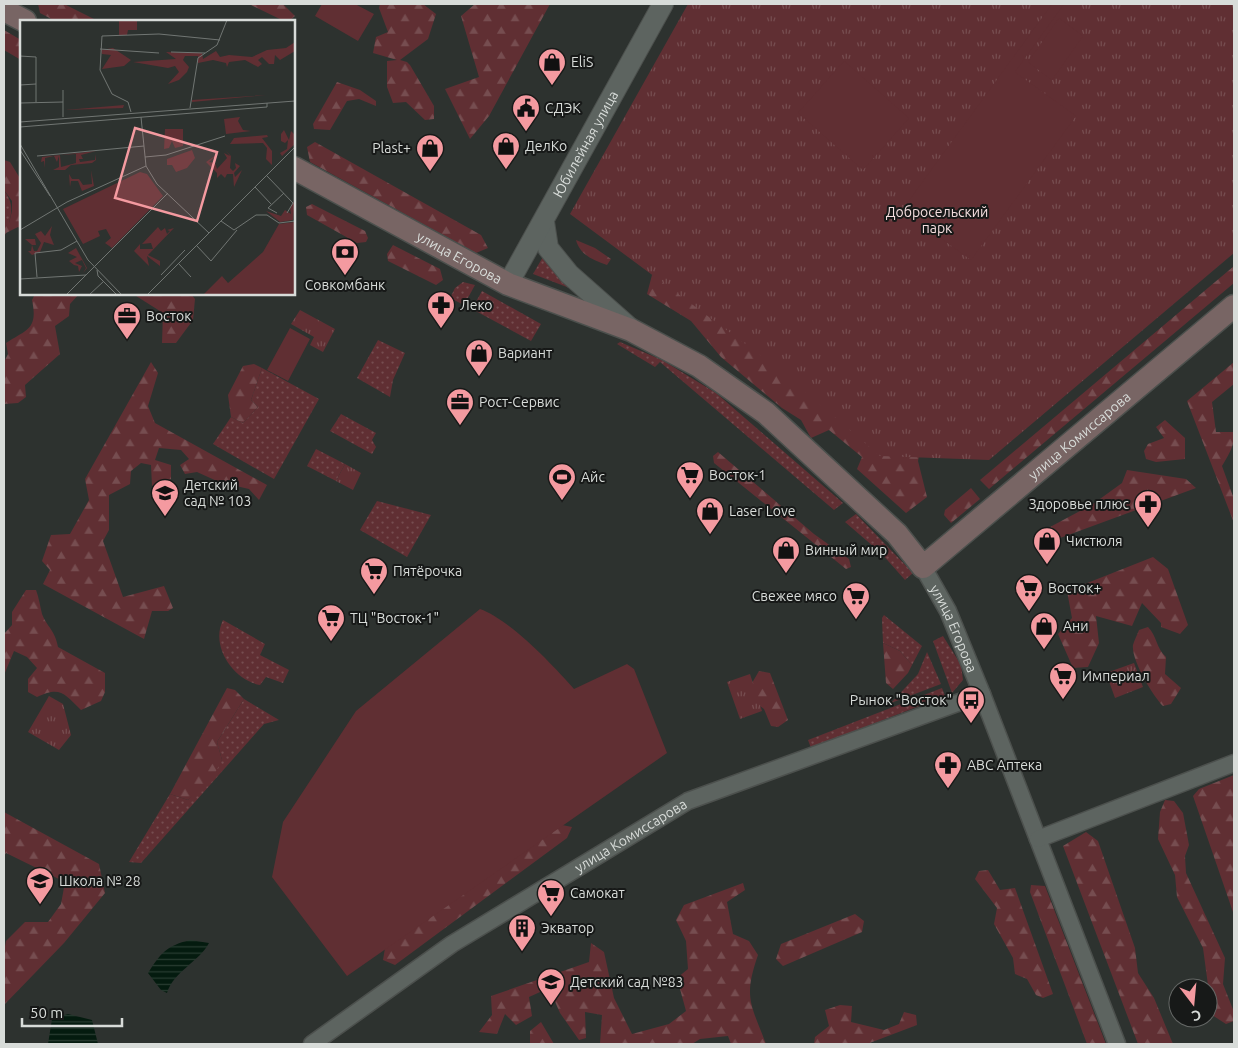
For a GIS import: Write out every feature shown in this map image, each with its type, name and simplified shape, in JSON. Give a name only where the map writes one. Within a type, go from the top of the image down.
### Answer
[{"type":"main road","points":[[4,10],[23,20]]},
{"type":"main road","name":"улица Егорова","points":[[295,169],[508,284],[631,330],[699,366],[766,413],[897,534],[923,567]]},
{"type":"main road","name":"улица Комиссарова","points":[[923,567],[1234,306]]},
{"type":"street","name":"Юбилейная улица","points":[[508,284],[663,4]]},
{"type":"street","name":"улица Егорова","points":[[544,222],[548,248],[569,274],[631,330]]},
{"type":"street","name":"улица Егорова","points":[[923,567],[948,611],[982,694],[1117,1044]]},
{"type":"street","name":"улица Комиссарова","points":[[312,1044],[452,944],[688,801],[982,694]]},
{"type":"street","points":[[1038,839],[1234,763]]},
{"type":"green space","points":[[38,4],[64,4],[96,20],[53,20],[40,13]]},
{"type":"green space","points":[[249,4],[283,4],[295,16],[290,20],[282,20]]},
{"type":"green space","points":[[322,4],[355,4],[374,14],[358,41],[315,16]]},
{"type":"green space","points":[[380,4],[423,4],[436,14],[428,39],[400,60],[410,65],[434,106],[434,119],[425,120],[406,102],[393,103],[387,87],[387,61],[397,60],[373,53],[376,37],[388,32],[379,8]]},
{"type":"green space","points":[[475,4],[550,4],[489,116],[470,139],[445,89],[479,77],[461,16]]},
{"type":"green space","name":"Добросельский парк","points":[[688,4],[1234,4],[1234,253],[989,460],[880,456],[775,366],[570,214]]},
{"type":"green space","points":[[1052,4],[1064,4],[1015,72],[1076,116],[971,260],[902,210]]},
{"type":"green space","points":[[1059,18],[1083,36],[1052,80],[1028,62]]},
{"type":"green space","points":[[4,30],[20,39],[20,59],[4,50]]},
{"type":"green space","points":[[844,61],[909,118],[863,170],[798,113]]},
{"type":"green space","points":[[337,82],[360,90],[376,101],[376,106],[359,99],[347,101],[330,130],[314,129],[313,124]]},
{"type":"green space","points":[[315,142],[481,235],[488,248],[476,253],[310,162],[307,147]]},
{"type":"green space","points":[[4,160],[10,162],[20,178],[20,228],[18,227],[6,233],[4,237],[4,223],[9,223],[12,201],[4,190]]},
{"type":"green space","points":[[4,190],[11,205],[9,223],[4,223]]},
{"type":"green space","points":[[312,204],[365,231],[368,238],[366,242],[357,243],[307,215],[306,207]]},
{"type":"green space","points":[[576,240],[595,248],[611,259],[607,265],[592,259],[584,253]]},
{"type":"green space","points":[[393,245],[440,269],[443,280],[436,285],[388,261],[387,254]]},
{"type":"green space","points":[[544,255],[572,289],[533,274]]},
{"type":"green space","points":[[1234,266],[1234,283],[989,489],[980,480]]},
{"type":"green space","points":[[652,275],[662,276],[920,451],[918,461],[927,497],[906,513],[857,469],[862,457],[829,430],[811,438],[801,420],[782,408],[721,357],[691,321],[647,294]]},
{"type":"green space","points":[[463,282],[475,285],[464,305],[450,298],[455,288]]},
{"type":"green space","points":[[482,291],[541,324],[531,341],[472,309]]},
{"type":"green space","points":[[34,295],[78,295],[70,304],[69,316],[55,326],[60,354],[25,385],[26,397],[18,403],[4,404],[4,362],[8,354],[6,343],[25,331],[32,323],[34,310],[32,300]]},
{"type":"green space","points":[[135,295],[192,295],[195,299],[193,320],[176,343],[162,343],[163,313]]},
{"type":"green space","points":[[300,310],[335,329],[323,352],[310,345],[314,337],[291,324]]},
{"type":"green space","points":[[290,328],[310,339],[288,381],[267,370]]},
{"type":"green space","points":[[378,340],[405,353],[393,380],[390,397],[357,378]]},
{"type":"green space","points":[[620,342],[662,360],[716,393],[843,503],[834,510],[660,362],[655,367],[617,344]]},
{"type":"green space","points":[[151,362],[158,373],[148,406],[155,423],[267,485],[259,500],[249,489],[219,482],[197,472],[185,474],[180,465],[189,459],[181,450],[159,448],[155,460],[171,465],[171,479],[152,486],[151,465],[141,463],[131,471],[130,484],[109,495],[109,530],[103,541],[123,597],[164,586],[173,608],[168,611],[152,611],[144,639],[43,584],[50,570],[42,561],[51,535],[70,534],[89,500],[85,479]]},
{"type":"green space","points":[[1234,362],[1234,384],[1212,402],[1216,432],[1233,432],[1234,437],[1229,454],[1222,466],[1234,499],[1234,523],[1187,401]]},
{"type":"green space","points":[[254,364],[262,368],[251,400],[258,407],[243,423],[231,417],[228,395],[243,366]]},
{"type":"green space","points":[[262,368],[319,399],[274,479],[213,444],[231,417],[243,423],[258,407],[251,400]]},
{"type":"green space","points":[[341,414],[376,433],[372,440],[376,447],[372,454],[330,431]]},
{"type":"green space","points":[[1165,420],[1185,438],[1185,459],[1156,462],[1146,459],[1144,451],[1148,444],[1164,438],[1156,427]]},
{"type":"green space","points":[[316,449],[345,464],[336,481],[307,466]]},
{"type":"green space","points":[[718,452],[814,534],[849,559],[851,567],[846,569],[714,463],[713,456]]},
{"type":"green space","points":[[345,464],[361,473],[353,490],[336,481]]},
{"type":"green space","points":[[1127,470],[1186,479],[1196,488],[1041,545],[1037,534],[1093,504],[1122,483]]},
{"type":"green space","points":[[971,488],[980,499],[951,523],[944,515],[945,510]]},
{"type":"green space","points":[[377,501],[431,515],[407,557],[360,530]]},
{"type":"green space","points":[[856,514],[913,573],[905,580],[881,553],[845,522]]},
{"type":"green space","points":[[1153,557],[1168,569],[1188,625],[1180,634],[1161,627],[1161,623],[1142,603],[1132,626],[1096,616],[1099,643],[1088,667],[1073,668],[1058,634],[1072,618],[1067,591]]},
{"type":"green space","points":[[26,590],[36,590],[42,614],[55,636],[58,647],[105,673],[105,692],[101,701],[81,710],[61,693],[51,692],[37,697],[28,692],[28,679],[37,668],[27,657],[14,651],[4,675],[4,634],[12,625],[12,612]]},
{"type":"green space","points":[[480,609],[492,614],[517,632],[574,689],[627,664],[634,669],[667,753],[347,976],[272,877],[283,822],[356,711]]},
{"type":"green space","points":[[884,615],[922,646],[912,665],[900,651],[883,643],[882,618]]},
{"type":"green space","points":[[223,620],[265,644],[260,655],[289,670],[283,683],[266,677],[260,685],[250,682],[233,669],[222,651],[220,630]]},
{"type":"green space","points":[[1148,627],[1160,650],[1166,657],[1165,674],[1181,688],[1171,704],[1163,706],[1139,668],[1133,652],[1133,645],[1139,630]]},
{"type":"green space","points":[[943,636],[961,665],[963,680],[952,693],[933,641]]},
{"type":"green space","points":[[883,643],[900,651],[912,665],[908,673],[893,689],[886,683]]},
{"type":"green space","points":[[927,652],[941,684],[891,703],[918,674]]},
{"type":"green space","points":[[1134,663],[1143,687],[1115,698],[1106,673]]},
{"type":"green space","points":[[759,671],[770,673],[788,720],[778,727],[771,726],[764,709],[752,700],[752,683]]},
{"type":"green space","points":[[750,674],[762,711],[740,719],[727,682]]},
{"type":"green space","points":[[227,688],[235,690],[244,699],[217,742],[222,760],[215,773],[188,800],[170,794]]},
{"type":"green space","points":[[942,688],[945,696],[811,748],[808,740]]},
{"type":"green space","points":[[49,696],[63,704],[71,735],[59,750],[28,732]]},
{"type":"green space","points":[[244,699],[279,720],[264,724],[141,863],[129,862],[170,794],[188,800],[222,760],[217,742]]},
{"type":"green space","points":[[1234,775],[1234,915],[1193,796],[1199,789]]},
{"type":"green space","points":[[1165,800],[1174,801],[1183,813],[1189,845],[1185,856],[1186,873],[1225,958],[1223,984],[1234,1012],[1234,1021],[1226,1024],[1218,1019],[1218,978],[1207,978],[1203,948],[1177,897],[1175,875],[1158,839],[1160,812]]},
{"type":"green space","name":"Школа № 28","points":[[4,812],[99,864],[105,893],[64,943],[4,1005],[4,952],[6,941],[25,922],[48,922],[61,904],[65,882],[6,853],[4,856]]},
{"type":"green space","points":[[562,825],[572,827],[567,838],[395,965],[383,960],[385,948]]},
{"type":"green space","points":[[1086,832],[1098,841],[1135,948],[1138,973],[1154,998],[1173,1044],[1138,1044],[1063,846]]},
{"type":"green space","points":[[988,870],[1000,890],[1015,888],[1053,994],[1043,998],[1036,995],[1027,979],[1015,974],[1013,958],[994,924],[997,908],[975,879],[979,871]]},
{"type":"green space","points":[[743,883],[745,890],[727,902],[733,934],[749,941],[758,955],[753,970],[750,992],[753,1010],[766,1044],[731,1044],[728,1036],[700,1039],[692,1044],[600,1044],[602,1015],[585,1012],[586,1038],[579,1040],[560,1013],[549,988],[529,997],[532,1016],[516,1025],[505,1014],[497,1034],[479,1032],[492,1015],[491,996],[589,962],[591,943],[604,952],[614,998],[632,1034],[669,1024],[686,1011],[677,978],[688,969],[686,941],[676,920],[684,905]]},
{"type":"green space","points":[[1031,885],[1045,886],[1106,1044],[1087,1044],[1030,892]]},
{"type":"green space","points":[[855,914],[864,921],[862,932],[783,966],[776,959],[781,944]]},
{"type":"green space","points":[[840,1005],[852,1006],[851,1022],[884,1030],[899,1024],[904,1012],[916,1015],[917,1025],[867,1044],[814,1044],[815,1037],[829,1026],[825,1010]]},
{"type":"green space","points":[[541,1022],[554,1044],[530,1044],[530,1031]]},
{"type":"shaded area","points":[[190,940],[209,943],[205,950],[175,979],[167,993],[161,990],[148,973],[165,951]]},
{"type":"shaded area","points":[[68,1014],[92,1020],[98,1044],[48,1044],[52,1019]]},
{"type":"place","name":"EliS","points":[[552,86]]},
{"type":"place","name":"СДЭК","points":[[526,132]]},
{"type":"place","name":"ДелКо","points":[[506,170]]},
{"type":"place","name":"Plast+","points":[[430,172]]},
{"type":"place","name":"Совкомбанк","points":[[345,276]]},
{"type":"place","name":"Леко","points":[[441,329]]},
{"type":"place","name":"Восток","points":[[127,340]]},
{"type":"place","name":"Вариант","points":[[479,377]]},
{"type":"place","name":"Рост-Сервис","points":[[460,426]]},
{"type":"place","name":"Восток-1","points":[[690,499]]},
{"type":"place","name":"Айс","points":[[562,501]]},
{"type":"place","name":"Детский сад № 103","points":[[165,517]]},
{"type":"place","name":"Здоровье плюс","points":[[1148,528]]},
{"type":"place","name":"Laser Love","points":[[710,535]]},
{"type":"place","name":"Чистюля","points":[[1047,565]]},
{"type":"place","name":"Винный мир","points":[[786,574]]},
{"type":"place","name":"Пятёрочка","points":[[374,595]]},
{"type":"place","name":"Восток+","points":[[1029,612]]},
{"type":"place","name":"Свежее мясо","points":[[856,620]]},
{"type":"place","name":"ТЦ \"Восток-1\"","points":[[331,642]]},
{"type":"place","name":"Ани","points":[[1044,650]]},
{"type":"place","name":"Империал","points":[[1063,700]]},
{"type":"place","name":"Рынок \"Восток\"","points":[[971,724]]},
{"type":"place","name":"ABC Аптека","points":[[948,789]]},
{"type":"place","name":"Школа № 28","points":[[40,905]]},
{"type":"place","name":"Самокат","points":[[551,917]]},
{"type":"place","name":"Экватор","points":[[522,952]]},
{"type":"place","name":"Детский сад №83","points":[[551,1006]]}]
